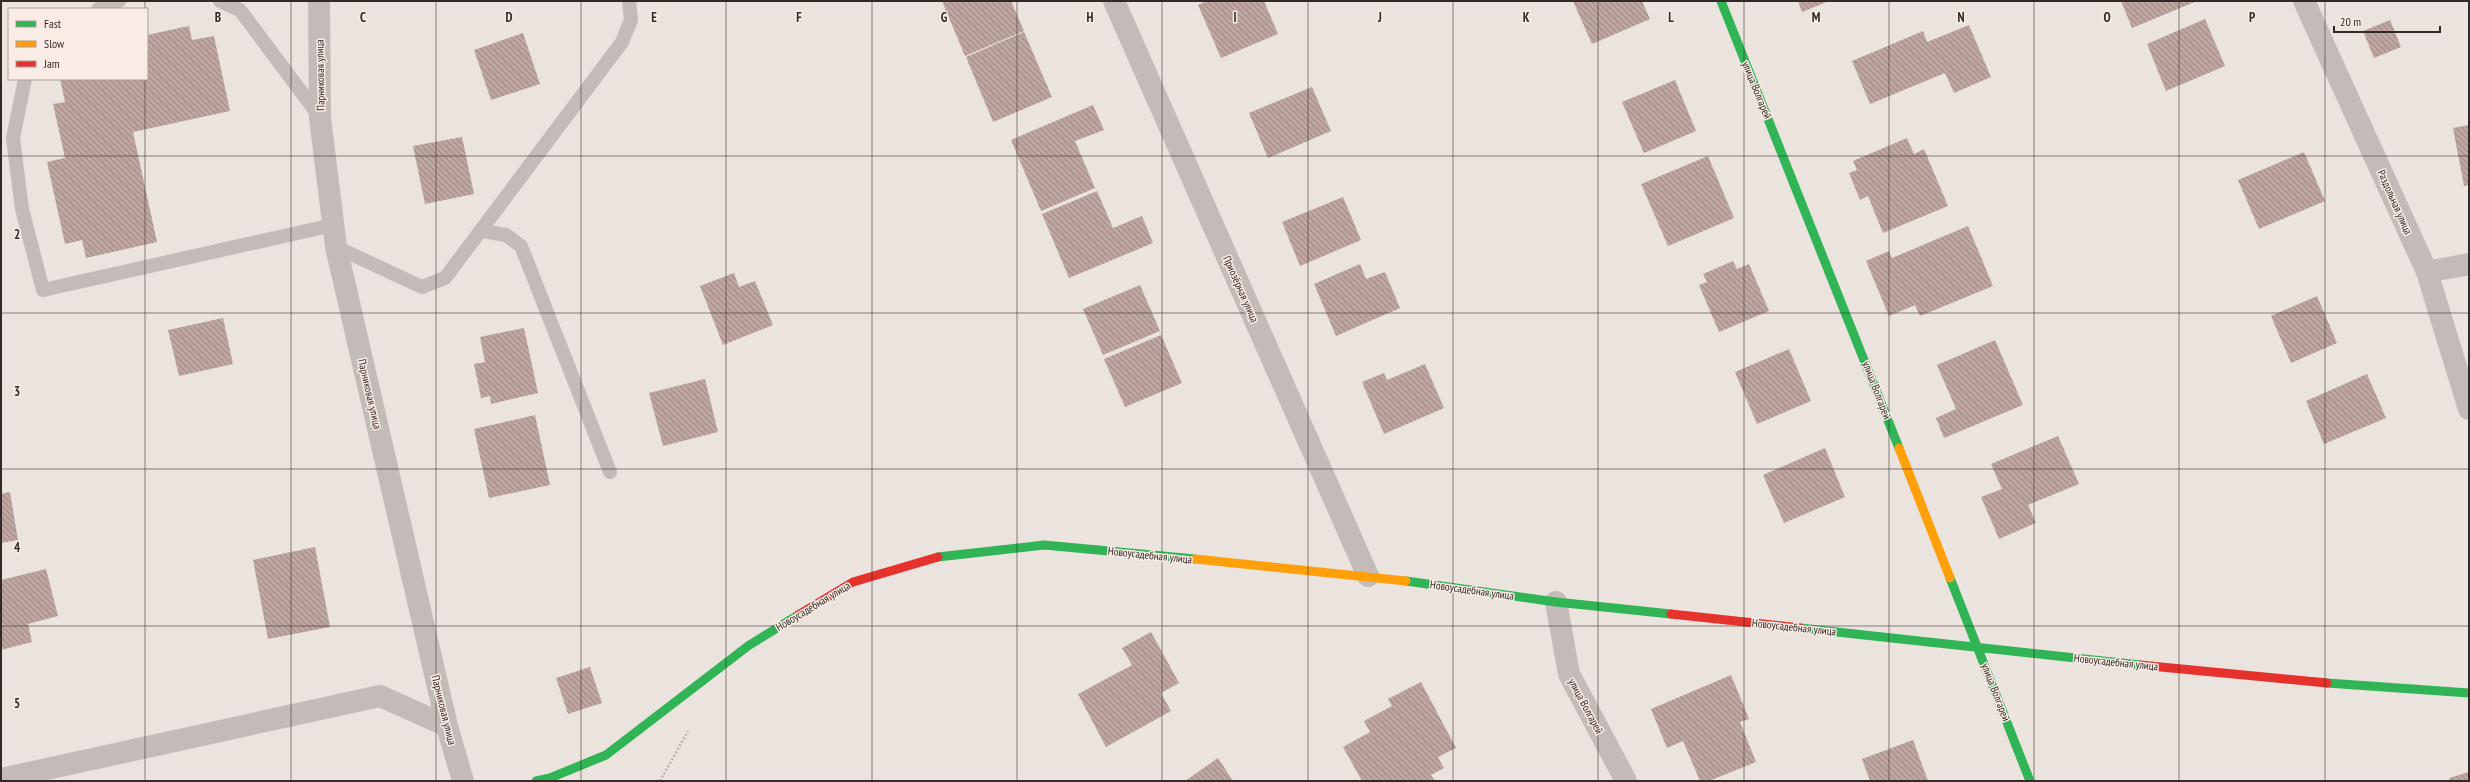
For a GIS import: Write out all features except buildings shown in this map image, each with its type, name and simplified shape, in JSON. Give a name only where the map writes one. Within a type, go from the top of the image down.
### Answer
[{"type":"street","name":"Парниковая улица","points":[[319,1],[320,118],[336,247],[447,726],[463,781]]},
{"type":"street","name":"Приозёрная улица","points":[[1114,1],[1368,576]]},
{"type":"street","name":"улица Волгарей","points":[[1720,1],[1819,244],[2030,781]]},
{"type":"street","name":"Раздольная улица","points":[[2304,1],[2427,272],[2469,409]]},
{"type":"street","points":[[2427,272],[2469,264]]},
{"type":"street","name":"Новоусадебная улица","points":[[536,781],[550,778],[606,755],[748,646],[853,582],[935,557],[1044,545],[1368,576],[1556,602],[2272,678],[2469,693]]},
{"type":"street","name":"улица Волгарей","points":[[1556,602],[1568,674],[1626,781]]},
{"type":"street","points":[[1,779],[380,696],[447,726]]},
{"type":"lane","points":[[101,8],[119,1]]},
{"type":"lane","points":[[220,1],[240,10],[320,118]]},
{"type":"lane","points":[[336,247],[422,287],[445,278],[482,231],[622,42],[631,20],[629,1]]},
{"type":"lane","points":[[25,80],[13,138],[22,209],[43,290],[333,224]]},
{"type":"lane","points":[[482,231],[506,235],[521,246],[610,472]]},
{"type":"traffic: fast","points":[[1721,1],[1899,448]]},
{"type":"traffic: fast","points":[[938,557],[1044,545],[1195,559]]},
{"type":"traffic: fast","points":[[1950,578],[2030,781]]},
{"type":"traffic: fast","points":[[1406,581],[1556,602],[1671,614]]},
{"type":"traffic: fast","points":[[536,781],[550,778],[606,755],[748,646],[798,615]]},
{"type":"traffic: fast","points":[[1800,628],[2140,665]]},
{"type":"traffic: fast","points":[[2327,683],[2469,693]]},
{"type":"traffic: slow","points":[[1899,448],[1950,578]]},
{"type":"traffic: slow","points":[[1195,559],[1406,581]]},
{"type":"traffic: jam","points":[[798,615],[853,582],[938,557]]},
{"type":"traffic: jam","points":[[1671,614],[1800,628]]},
{"type":"traffic: jam","points":[[2140,665],[2327,683]]}]
